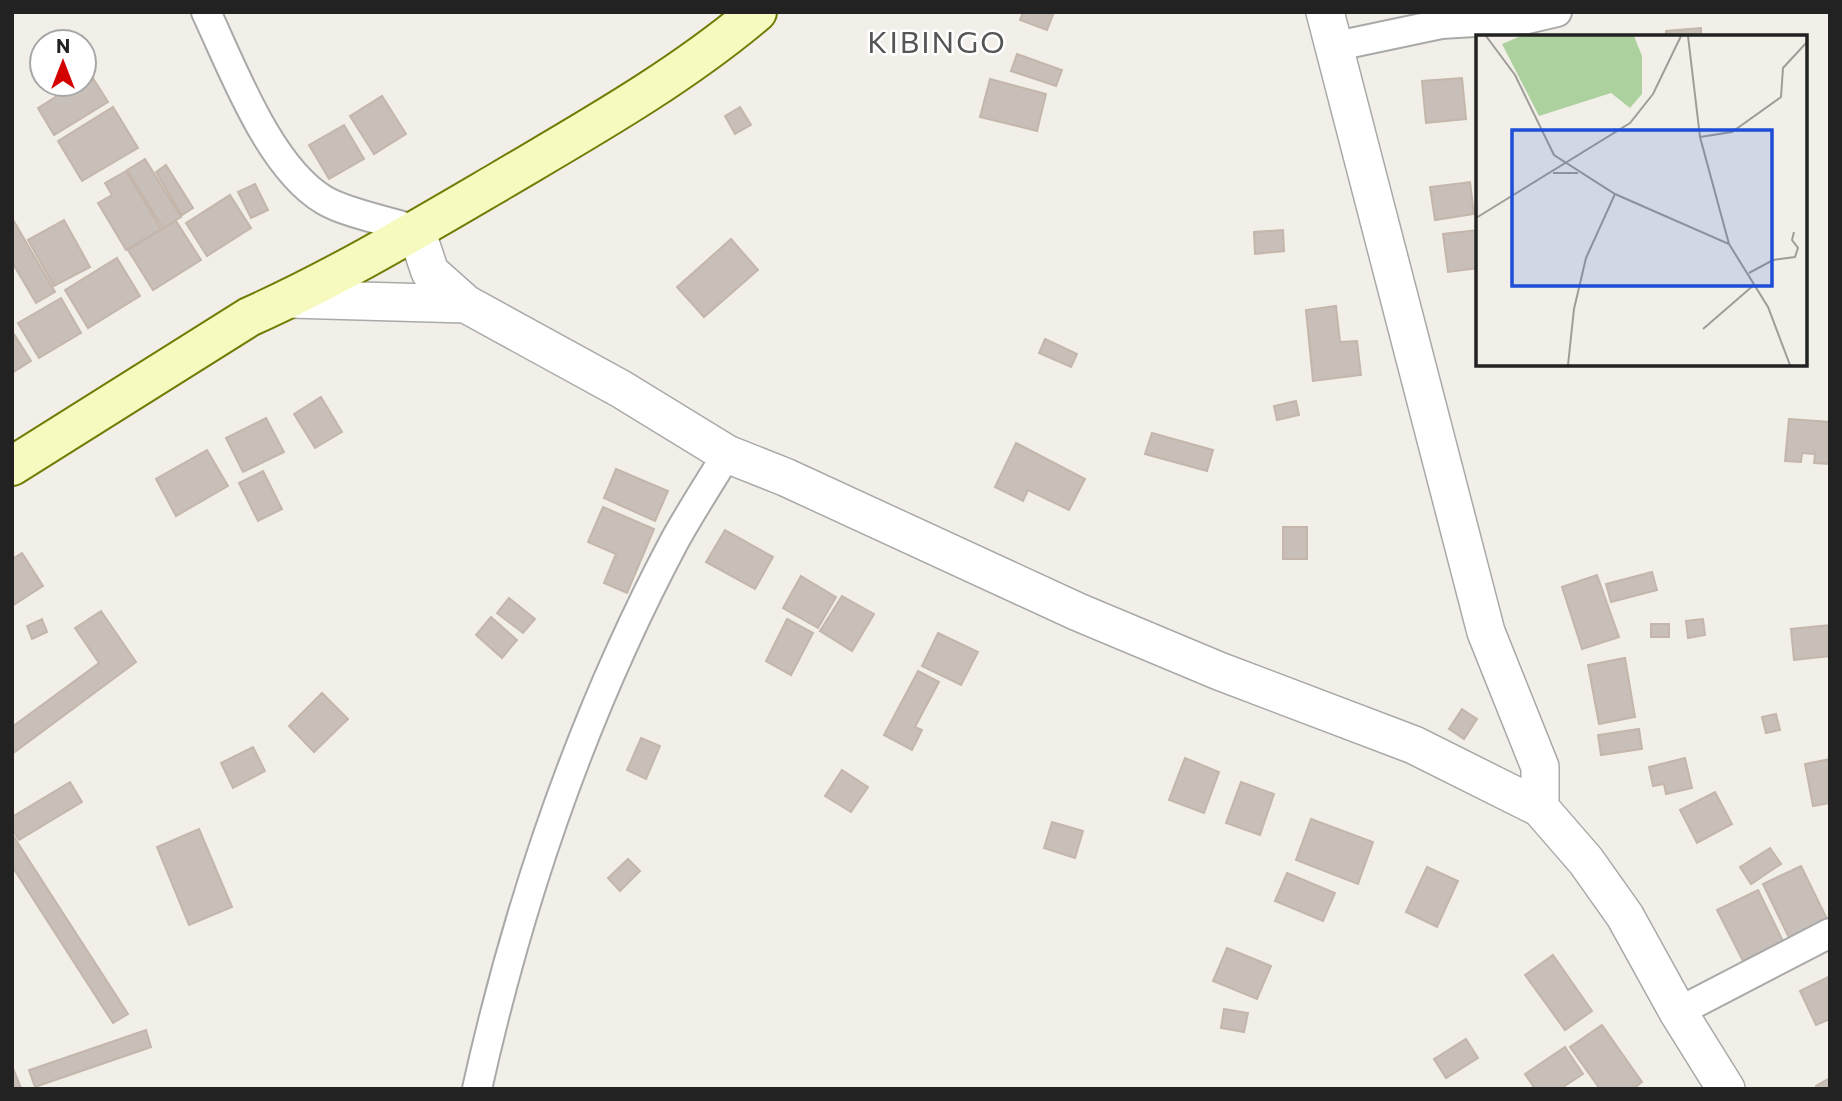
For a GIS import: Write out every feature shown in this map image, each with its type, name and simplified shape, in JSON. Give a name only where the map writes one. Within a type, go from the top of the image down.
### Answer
[{"type":"main road","points":[[12,466],[248,317],[290,299],[416,230],[586,130],[724,40],[757,12]]},
{"type":"street","points":[[206,12],[267,134],[296,176],[325,201],[416,230],[430,272],[466,304],[621,389],[727,454],[785,477],[1078,612],[1219,671],[1414,745],[1539,808],[1586,861],[1625,916],[1724,1088]]},
{"type":"street","points":[[1539,808],[1539,767],[1486,632],[1394,270],[1329,29],[1527,19],[1557,12]]},
{"type":"street","points":[[290,299],[466,304]]},
{"type":"street","points":[[477,1089],[524,907],[564,791],[623,649],[675,540],[727,454]]},
{"type":"street","points":[[1678,1012],[1830,933]]},
{"type":"building","points":[[1023,12],[1054,12],[1047,30],[1020,20]]},
{"type":"building","points":[[1701,28],[1701,35],[1666,35],[1666,31]]},
{"type":"building","points":[[1017,54],[1062,70],[1056,86],[1011,71]]},
{"type":"building","points":[[1462,78],[1466,119],[1426,123],[1422,81]]},
{"type":"building","points":[[990,79],[1046,94],[1037,131],[980,117]]},
{"type":"building","points":[[98,86],[108,102],[54,135],[38,108],[54,98],[98,98]]},
{"type":"building","points":[[382,96],[406,134],[374,154],[350,116]]},
{"type":"building","points":[[113,107],[138,148],[82,181],[58,141]]},
{"type":"building","points":[[740,107],[751,125],[735,134],[725,116]]},
{"type":"building","points":[[344,125],[364,159],[329,179],[309,145]]},
{"type":"building","points":[[145,159],[181,217],[163,228],[127,170]]},
{"type":"building","points":[[166,165],[193,208],[182,215],[156,172]]},
{"type":"building","points":[[126,171],[161,229],[126,250],[98,203],[112,195],[105,183]]},
{"type":"building","points":[[1470,182],[1474,214],[1435,220],[1430,187]]},
{"type":"building","points":[[255,184],[268,210],[251,218],[238,192]]},
{"type":"building","points":[[230,195],[251,228],[207,256],[186,223]]},
{"type":"building","points":[[12,218],[55,292],[36,303],[12,262]]},
{"type":"building","points":[[64,220],[90,267],[54,286],[28,240]]},
{"type":"building","points":[[176,221],[201,260],[153,290],[128,250]]},
{"type":"building","points":[[1283,230],[1284,251],[1255,254],[1254,232]]},
{"type":"building","points":[[1476,230],[1476,268],[1448,272],[1443,234]]},
{"type":"building","points":[[731,239],[758,270],[704,317],[677,287]]},
{"type":"building","points":[[117,258],[140,296],[88,328],[65,290]]},
{"type":"building","points":[[61,298],[81,333],[39,358],[18,323]]},
{"type":"building","points":[[1336,306],[1340,342],[1357,341],[1361,375],[1313,381],[1306,310]]},
{"type":"building","points":[[12,331],[31,361],[12,373]]},
{"type":"building","points":[[1045,339],[1077,354],[1071,367],[1039,353]]},
{"type":"building","points":[[321,397],[342,432],[315,448],[294,414]]},
{"type":"building","points":[[1296,401],[1299,415],[1277,420],[1274,406]]},
{"type":"building","points":[[266,418],[284,452],[243,472],[226,438]]},
{"type":"building","points":[[1789,419],[1830,422],[1830,464],[1814,463],[1815,454],[1802,453],[1801,462],[1785,461]]},
{"type":"building","points":[[1152,433],[1213,450],[1207,471],[1145,454]]},
{"type":"building","points":[[1016,443],[1085,479],[1069,510],[1028,490],[1023,501],[995,487]]},
{"type":"building","points":[[207,450],[228,486],[176,516],[156,479]]},
{"type":"building","points":[[616,469],[668,491],[655,521],[604,498]]},
{"type":"building","points":[[263,471],[282,509],[258,521],[239,483]]},
{"type":"building","points":[[603,507],[654,529],[627,593],[604,583],[616,554],[588,542]]},
{"type":"building","points":[[1283,527],[1307,527],[1307,559],[1283,559]]},
{"type":"building","points":[[725,530],[773,557],[755,589],[706,562]]},
{"type":"building","points":[[22,553],[43,586],[12,606],[12,559]]},
{"type":"building","points":[[1652,572],[1657,590],[1611,602],[1606,584]]},
{"type":"building","points":[[1597,575],[1619,637],[1582,649],[1562,587]]},
{"type":"building","points":[[801,576],[836,597],[818,628],[783,608]]},
{"type":"building","points":[[842,596],[874,614],[852,651],[820,631]]},
{"type":"building","points":[[509,598],[535,619],[523,633],[497,613]]},
{"type":"building","points":[[101,611],[136,662],[12,754],[12,727],[99,663],[75,628]]},
{"type":"building","points":[[491,617],[517,640],[502,658],[476,635]]},
{"type":"building","points":[[42,619],[47,632],[32,639],[27,626]]},
{"type":"building","points":[[787,619],[813,633],[791,675],[766,661]]},
{"type":"building","points":[[1703,619],[1705,635],[1688,638],[1686,621]]},
{"type":"building","points":[[1651,624],[1669,624],[1669,637],[1651,637]]},
{"type":"building","points":[[1830,625],[1830,656],[1794,660],[1791,629]]},
{"type":"building","points":[[938,633],[978,652],[961,685],[922,666]]},
{"type":"building","points":[[1625,658],[1635,717],[1599,724],[1588,665]]},
{"type":"building","points":[[918,671],[939,682],[915,727],[922,730],[912,750],[884,735]]},
{"type":"building","points":[[322,693],[348,719],[314,752],[289,726]]},
{"type":"building","points":[[1462,709],[1477,719],[1464,739],[1449,729]]},
{"type":"building","points":[[1776,714],[1780,730],[1766,733],[1762,717]]},
{"type":"building","points":[[1639,729],[1642,749],[1601,755],[1598,735]]},
{"type":"building","points":[[641,738],[660,746],[646,779],[627,770]]},
{"type":"building","points":[[253,747],[265,771],[233,788],[221,763]]},
{"type":"building","points":[[1185,758],[1219,772],[1204,813],[1169,800]]},
{"type":"building","points":[[1685,758],[1692,788],[1666,794],[1664,784],[1653,786],[1649,767]]},
{"type":"building","points":[[1830,759],[1830,803],[1813,806],[1805,764]]},
{"type":"building","points":[[842,770],[868,787],[851,812],[825,796]]},
{"type":"building","points":[[70,782],[82,802],[19,840],[12,829],[12,817]]},
{"type":"building","points":[[1241,782],[1274,794],[1260,835],[1226,823]]},
{"type":"building","points":[[1715,792],[1732,824],[1697,843],[1680,810]]},
{"type":"building","points":[[1311,819],[1373,842],[1358,884],[1296,860]]},
{"type":"building","points":[[1052,822],[1083,831],[1075,858],[1044,848]]},
{"type":"building","points":[[199,829],[232,907],[189,925],[157,847]]},
{"type":"building","points":[[12,834],[128,1014],[113,1023],[12,866]]},
{"type":"building","points":[[1770,848],[1781,864],[1751,884],[1740,867]]},
{"type":"building","points":[[628,859],[640,871],[620,891],[608,878]]},
{"type":"building","points":[[1801,866],[1829,923],[1791,942],[1763,884]]},
{"type":"building","points":[[1427,867],[1458,881],[1437,927],[1406,912]]},
{"type":"building","points":[[1287,873],[1335,893],[1323,921],[1275,901]]},
{"type":"building","points":[[1758,890],[1783,941],[1743,961],[1717,910]]},
{"type":"building","points":[[1227,948],[1271,966],[1257,999],[1213,981]]},
{"type":"building","points":[[1553,955],[1592,1011],[1565,1030],[1525,975]]},
{"type":"building","points":[[1830,976],[1830,1019],[1816,1025],[1800,991]]},
{"type":"building","points":[[1224,1009],[1248,1013],[1244,1032],[1221,1028]]},
{"type":"building","points":[[1602,1025],[1642,1082],[1633,1089],[1600,1089],[1570,1047]]},
{"type":"building","points":[[146,1030],[151,1047],[35,1087],[29,1070]]},
{"type":"building","points":[[1466,1039],[1478,1058],[1446,1078],[1434,1059]]},
{"type":"building","points":[[1565,1047],[1583,1074],[1560,1089],[1535,1089],[1525,1074]]},
{"type":"building","points":[[12,1066],[21,1088],[20,1089],[12,1089]]},
{"type":"building","points":[[1830,1078],[1830,1089],[1817,1089],[1816,1086]]},
{"type":"district","name":"KIBINGO","points":[[937,43]]}]
